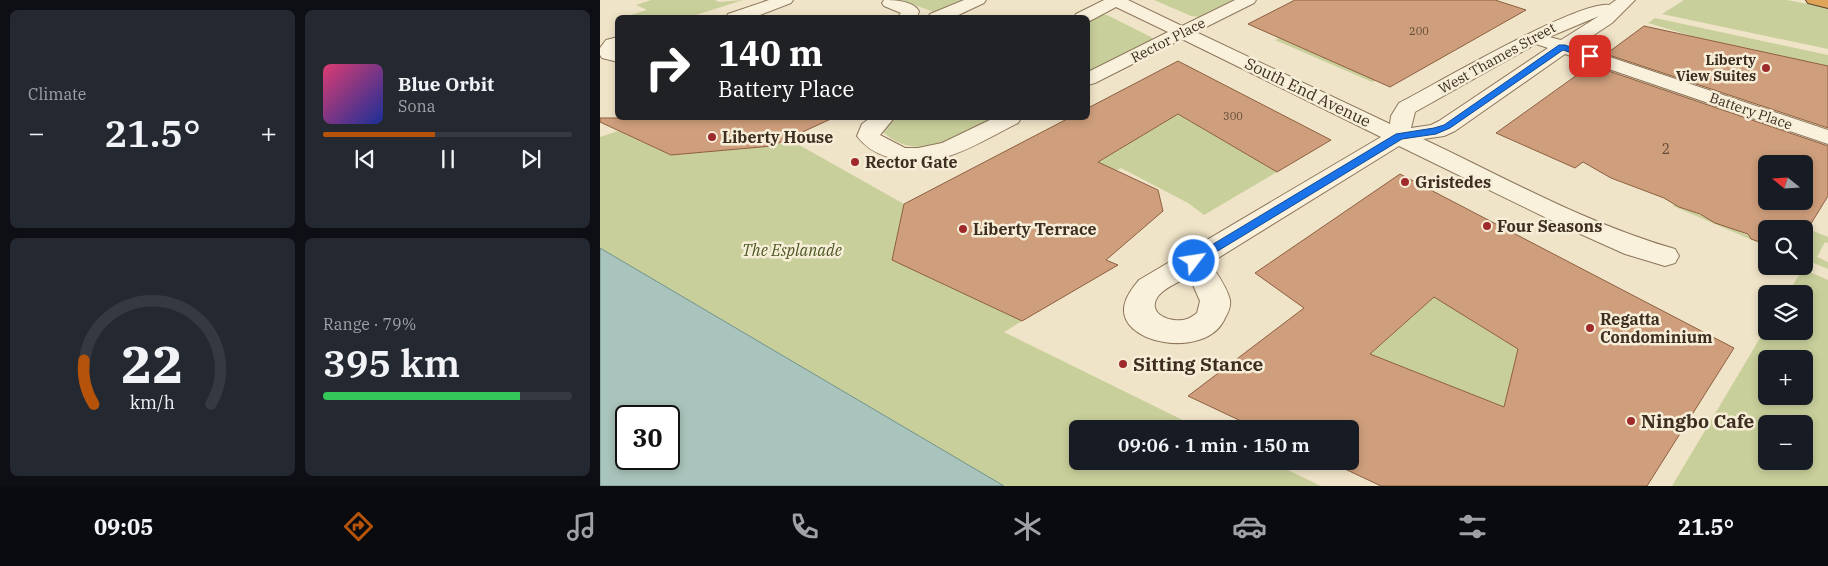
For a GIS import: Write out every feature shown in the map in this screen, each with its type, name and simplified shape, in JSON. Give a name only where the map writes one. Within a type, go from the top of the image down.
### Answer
[{"type":"highway","points":[[1814,0],[1828,3]]},
{"type":"street","points":[[742,15],[785,0]]},
{"type":"street","points":[[943,15],[978,0]]},
{"type":"street","points":[[1088,15],[1115,0]]},
{"type":"street","name":"South End Avenue","points":[[1115,0],[1604,235],[1665,256]]},
{"type":"street","name":"Rector Place","points":[[1090,79],[1248,0]]},
{"type":"street","name":"West Thames Street","points":[[1399,136],[1402,116],[1407,108],[1533,37],[1578,17],[1622,3]]},
{"type":"street","name":"West Thames Street","points":[[1194,261],[1399,136],[1436,131],[1447,126],[1606,19],[1622,3]]},
{"type":"street","name":"Battery Place","points":[[1533,37],[1828,137]]},
{"type":"street","points":[[615,43],[612,44],[607,52],[615,55]]},
{"type":"street","points":[[881,120],[870,129],[868,136],[872,142],[904,156],[919,157],[949,148],[1006,120]]},
{"type":"green space","points":[[651,0],[715,0],[719,2],[743,0],[696,15],[631,15],[647,10],[636,5]]},
{"type":"green space","points":[[900,0],[967,0],[934,12]]},
{"type":"green space","points":[[1154,0],[1238,0],[1199,17],[1191,16]]},
{"type":"green space","points":[[1684,0],[1787,0],[1828,8],[1828,49],[1662,14]]},
{"type":"green space","points":[[1097,15],[1107,15],[1151,37],[1153,40],[1090,72],[1090,19]]},
{"type":"green space","points":[[1655,18],[1828,55],[1828,66],[1692,36],[1648,23]]},
{"type":"green space","points":[[1279,38],[1376,80],[1372,82],[1275,40]]},
{"type":"green space","points":[[1178,114],[1277,172],[1204,215],[1188,203],[1121,168],[1103,179],[1086,169]]},
{"type":"green space","points":[[892,120],[992,120],[954,139],[925,147],[897,142],[882,130]]},
{"type":"green space","name":"The Esplanade","points":[[618,131],[671,155],[772,146],[780,143],[786,146],[794,142],[904,204],[893,260],[1022,321],[1004,332],[1183,420],[1069,420],[1069,470],[1288,470],[1321,486],[1004,486],[600,248],[600,137]]},
{"type":"green space","points":[[1674,204],[1750,236],[1751,239],[1758,243],[1673,206]]},
{"type":"green space","points":[[1813,231],[1828,237],[1828,243],[1825,242],[1817,257],[1828,262],[1828,269],[1813,263]]},
{"type":"green space","points":[[1813,273],[1828,280],[1828,486],[1672,486],[1759,340],[1813,340],[1813,285],[1793,285],[1799,275],[1813,275]]},
{"type":"green space","points":[[1440,292],[1469,319],[1511,345],[1521,340],[1504,407],[1370,354]]},
{"type":"water","points":[[600,248],[1004,486],[600,486]]},
{"type":"building","points":[[1295,0],[1495,0],[1526,10],[1390,87],[1248,24]]},
{"type":"building","points":[[1644,26],[1828,66],[1828,128],[1606,54]]},
{"type":"building","points":[[1178,61],[1331,140],[1277,172],[1178,114],[1098,162],[1158,190],[1163,211],[1106,260],[1118,265],[1022,321],[892,260],[904,204],[1065,120],[1090,120],[1090,107]]},
{"type":"building","points":[[1591,65],[1828,146],[1828,196],[1813,220],[1758,220],[1758,241],[1751,239],[1748,234],[1715,223],[1664,198],[1611,178],[1583,162],[1575,168],[1496,133]]},
{"type":"building","name":"Liberty House","points":[[600,118],[615,118],[615,120],[829,120],[772,146],[671,155],[600,122]]},
{"type":"building","name":"Regatta Condominium","points":[[1400,174],[1734,348],[1647,486],[1381,486],[1347,470],[1359,470],[1359,420],[1239,420],[1188,396],[1304,308],[1255,273]],"holes":[[[1434,297],[1518,349],[1504,407],[1370,354]]]},
{"type":"place","name":"Liberty View Suites","points":[[1766,68]]},
{"type":"place","name":"Liberty House","points":[[712,137]]},
{"type":"place","name":"Rector Gate","points":[[855,162]]},
{"type":"place","name":"Gristedes","points":[[1405,182]]},
{"type":"place","name":"Four Seasons","points":[[1487,226]]},
{"type":"place","name":"Liberty Terrace","points":[[963,229]]},
{"type":"place","name":"Regatta Condominium","points":[[1590,328]]},
{"type":"place","name":"Sitting Stance","points":[[1123,364]]},
{"type":"place","name":"Ningbo Cafe","points":[[1631,421]]},
{"type":"route","points":[[1194,261],[1399,136],[1436,131],[1447,126],[1562,47],[1590,56]]}]
